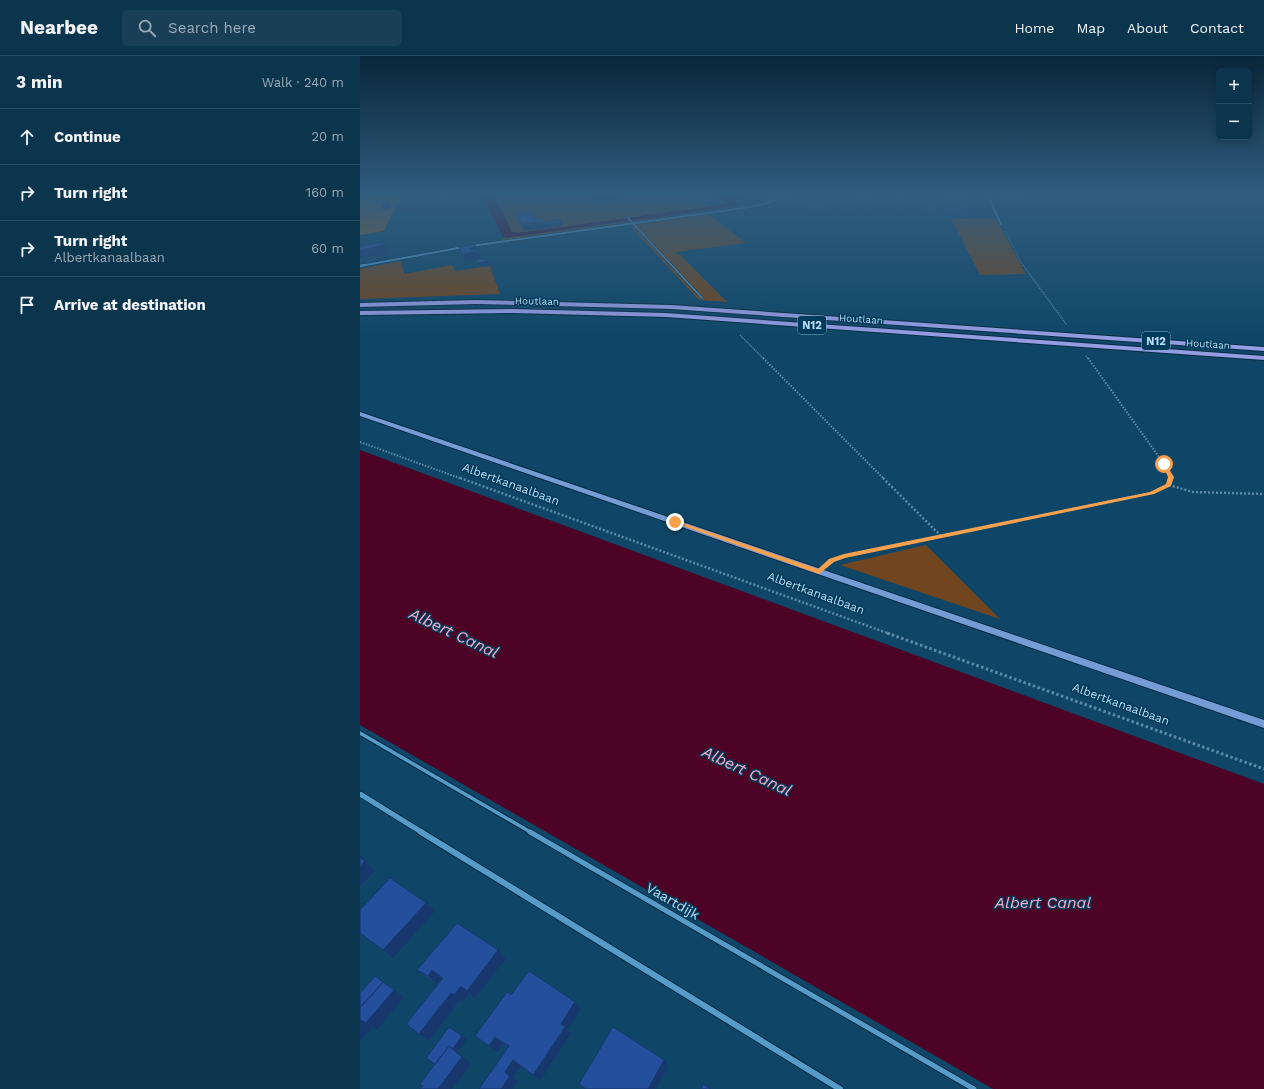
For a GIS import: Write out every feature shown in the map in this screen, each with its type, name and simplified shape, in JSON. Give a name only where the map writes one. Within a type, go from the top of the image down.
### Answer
[{"type":"main road","name":"Houtlaan","points":[[360,305],[518,302],[671,307],[1264,349]]},
{"type":"main road","name":"Houtlaan","points":[[360,313],[495,310],[581,311],[666,315],[1264,358]]},
{"type":"street","points":[[360,266],[509,241]]},
{"type":"street","name":"Albertkanaalbaan","points":[[360,414],[1264,724]]},
{"type":"street","points":[[360,794],[840,1089]]},
{"type":"lane","points":[[649,241],[702,298]]},
{"type":"lane","name":"Vaartdijk","points":[[360,733],[974,1089]]},
{"type":"path","points":[[1010,241],[1025,269],[1068,327]]},
{"type":"path","points":[[740,335],[941,536]]},
{"type":"path","points":[[1090,361],[1164,464],[1171,477],[1169,485]]},
{"type":"path","name":"Albertkanaalbaan","points":[[360,442],[1264,769]]},
{"type":"path","points":[[819,571],[832,560],[844,556],[1152,493],[1169,485],[1194,492],[1264,494]]},
{"type":"shaded area","points":[[497,241],[517,241],[484,246]]},
{"type":"shaded area","points":[[644,241],[744,241],[746,243],[677,252],[727,302],[699,300]]},
{"type":"shaded area","points":[[962,241],[1008,241],[1026,274],[980,275]]},
{"type":"shaded area","points":[[401,261],[404,274],[452,265],[455,271],[490,266],[500,294],[360,299],[360,269]]},
{"type":"shaded area","points":[[926,545],[1000,619],[840,565]]},
{"type":"water","name":"Albert Canal","points":[[360,450],[1264,784],[1264,1089],[993,1089],[360,725]]},
{"type":"building","points":[[383,242],[385,245],[360,250],[360,246]]},
{"type":"building","points":[[474,244],[476,247],[470,248],[472,250],[477,249],[478,251],[462,254],[459,247]]},
{"type":"building","points":[[486,259],[487,261],[478,263],[477,260]]},
{"type":"building","points":[[360,858],[365,861],[360,867]]},
{"type":"building","points":[[390,878],[426,903],[383,950],[360,933],[360,910]]},
{"type":"building","points":[[457,923],[498,950],[467,991],[461,986],[454,995],[451,993],[419,1034],[406,1024],[443,978],[432,970],[428,976],[417,970]]},
{"type":"building","points":[[529,971],[575,1002],[561,1024],[565,1027],[533,1075],[513,1060],[505,1072],[510,1076],[501,1089],[479,1089],[509,1046],[495,1037],[489,1046],[475,1036],[507,992],[511,995]]},
{"type":"building","points":[[375,976],[383,982],[360,1008],[360,993]]},
{"type":"building","points":[[383,982],[394,990],[366,1023],[361,1020],[360,1021],[360,1008]]},
{"type":"building","points":[[449,1027],[462,1036],[453,1049],[449,1046],[435,1064],[426,1058]]},
{"type":"building","points":[[613,1027],[664,1060],[648,1089],[586,1089],[579,1084]]},
{"type":"building","points":[[449,1046],[462,1057],[438,1089],[420,1089],[423,1086],[420,1084]]},
{"type":"building","points":[[703,1084],[711,1089],[701,1089]]},
{"type":"route","points":[[675,522],[819,571],[832,560],[844,556],[1152,493],[1169,485],[1171,477],[1164,464]]}]
